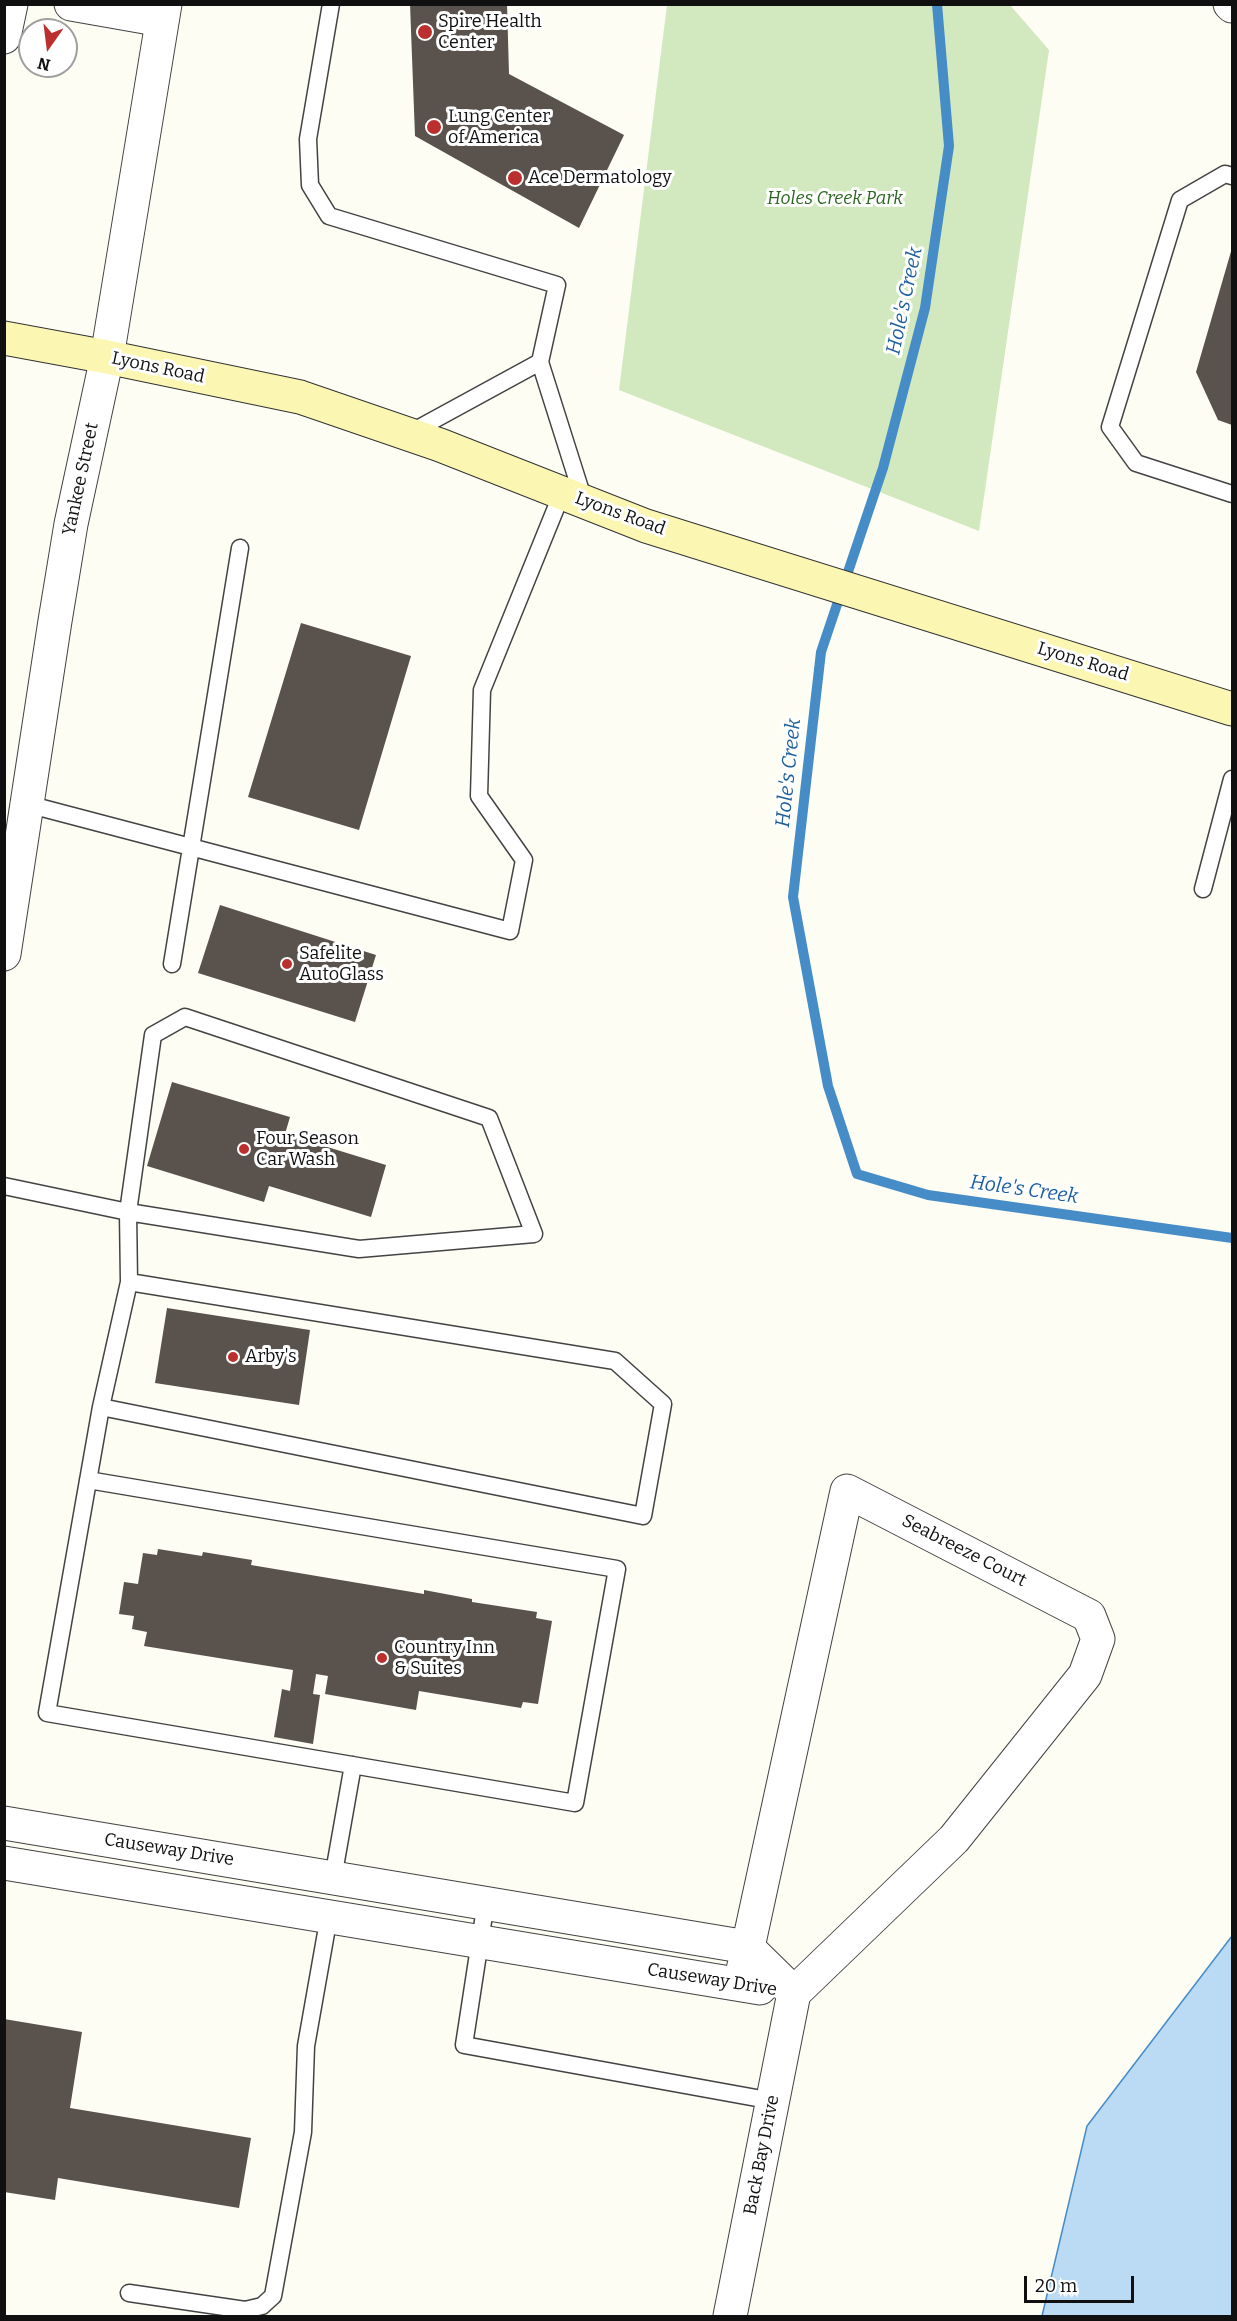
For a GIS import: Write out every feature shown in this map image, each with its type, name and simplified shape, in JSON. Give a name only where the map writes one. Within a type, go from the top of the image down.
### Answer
[{"type":"main road","name":"Lyons Road","points":[[4,338],[300,397],[408,434],[646,526],[1233,709]]},
{"type":"street","points":[[4,37],[11,4]]},
{"type":"street","points":[[71,4],[164,12]]},
{"type":"street","name":"Yankee Street","points":[[4,954],[68,545],[107,357],[164,12]]},
{"type":"street","name":"Seabreeze Court","points":[[740,1984],[847,1491],[1089,1616],[1098,1639],[1085,1675],[954,1839],[794,1993]]},
{"type":"street","name":"Causeway Drive","points":[[4,1823],[747,1947],[794,1993]]},
{"type":"street","name":"Causeway Drive","points":[[4,1863],[794,1993]]},
{"type":"street","points":[[328,1916],[333,1878]]},
{"type":"street","name":"Back Bay Drive","points":[[730,2316],[794,1993]]},
{"type":"lane","points":[[27,804],[510,931],[524,860],[479,796],[482,690],[573,497],[540,362],[557,285],[329,216],[310,185],[308,139],[331,4]]},
{"type":"lane","points":[[1233,176],[1225,174],[1180,200],[1110,427],[1136,463],[1233,494]]},
{"type":"lane","points":[[408,434],[540,362]]},
{"type":"lane","points":[[172,964],[240,548]]},
{"type":"lane","points":[[1203,889],[1233,779]]},
{"type":"lane","points":[[4,1186],[128,1212],[359,1249],[534,1234],[489,1118],[185,1017],[153,1035],[128,1212],[129,1282],[101,1407],[88,1480],[47,1713],[575,1803],[617,1569],[88,1480]]},
{"type":"lane","points":[[101,1407],[643,1516],[663,1404],[615,1361],[129,1282]]},
{"type":"lane","points":[[333,1878],[353,1765]]},
{"type":"lane","points":[[486,1902],[478,1941],[464,2045],[773,2101]]},
{"type":"lane","points":[[129,2293],[245,2310],[262,2306],[273,2296],[303,2132],[306,2046],[328,1916]]},
{"type":"green space","name":"Holes Creek Park","points":[[667,5],[1010,5],[1049,50],[979,531],[619,390]]},
{"type":"water","points":[[1232,1936],[1232,2316],[1042,2316],[1087,2126]]},
{"type":"building","points":[[410,4],[507,4],[509,74],[624,135],[579,228],[415,136]]},
{"type":"building","points":[[1232,248],[1232,425],[1218,420],[1196,372]]},
{"type":"building","points":[[301,623],[411,656],[359,830],[248,797]]},
{"type":"building","name":"Safelite AutoGlass","points":[[220,905],[376,955],[355,1022],[198,973]]},
{"type":"building","name":"Four Season Car Wash","points":[[172,1082],[290,1117],[285,1134],[386,1165],[371,1217],[269,1186],[264,1202],[147,1166]]},
{"type":"building","name":"Arby's","points":[[167,1308],[310,1330],[299,1405],[155,1383]]},
{"type":"building","name":"Country Inn & Suites","points":[[158,1549],[202,1556],[203,1552],[252,1560],[251,1565],[424,1594],[424,1590],[472,1599],[472,1602],[537,1612],[536,1618],[552,1621],[538,1704],[523,1702],[521,1708],[419,1691],[416,1710],[325,1694],[328,1676],[316,1674],[313,1694],[320,1695],[313,1744],[274,1737],[282,1689],[290,1691],[293,1670],[144,1646],[147,1632],[132,1629],[134,1616],[119,1614],[124,1582],[138,1584],[143,1553],[157,1555]]},
{"type":"building","points":[[4,2019],[82,2032],[70,2108],[251,2138],[239,2208],[58,2178],[55,2200],[4,2192]]},
{"type":"waterway","name":"Hole's Creek","points":[[937,4],[949,146],[925,308],[883,468],[821,652],[793,897],[828,1086],[857,1174],[928,1195],[1232,1238]]},
{"type":"place","name":"Spire Health Center","points":[[425,32]]},
{"type":"place","name":"Lung Center of America","points":[[434,127]]},
{"type":"place","name":"Ace Dermatology","points":[[515,178]]},
{"type":"place","name":"Safelite AutoGlass","points":[[287,964]]},
{"type":"place","name":"Four Season Car Wash","points":[[244,1149]]},
{"type":"place","name":"Arby's","points":[[233,1357]]},
{"type":"place","name":"Country Inn & Suites","points":[[382,1658]]}]
